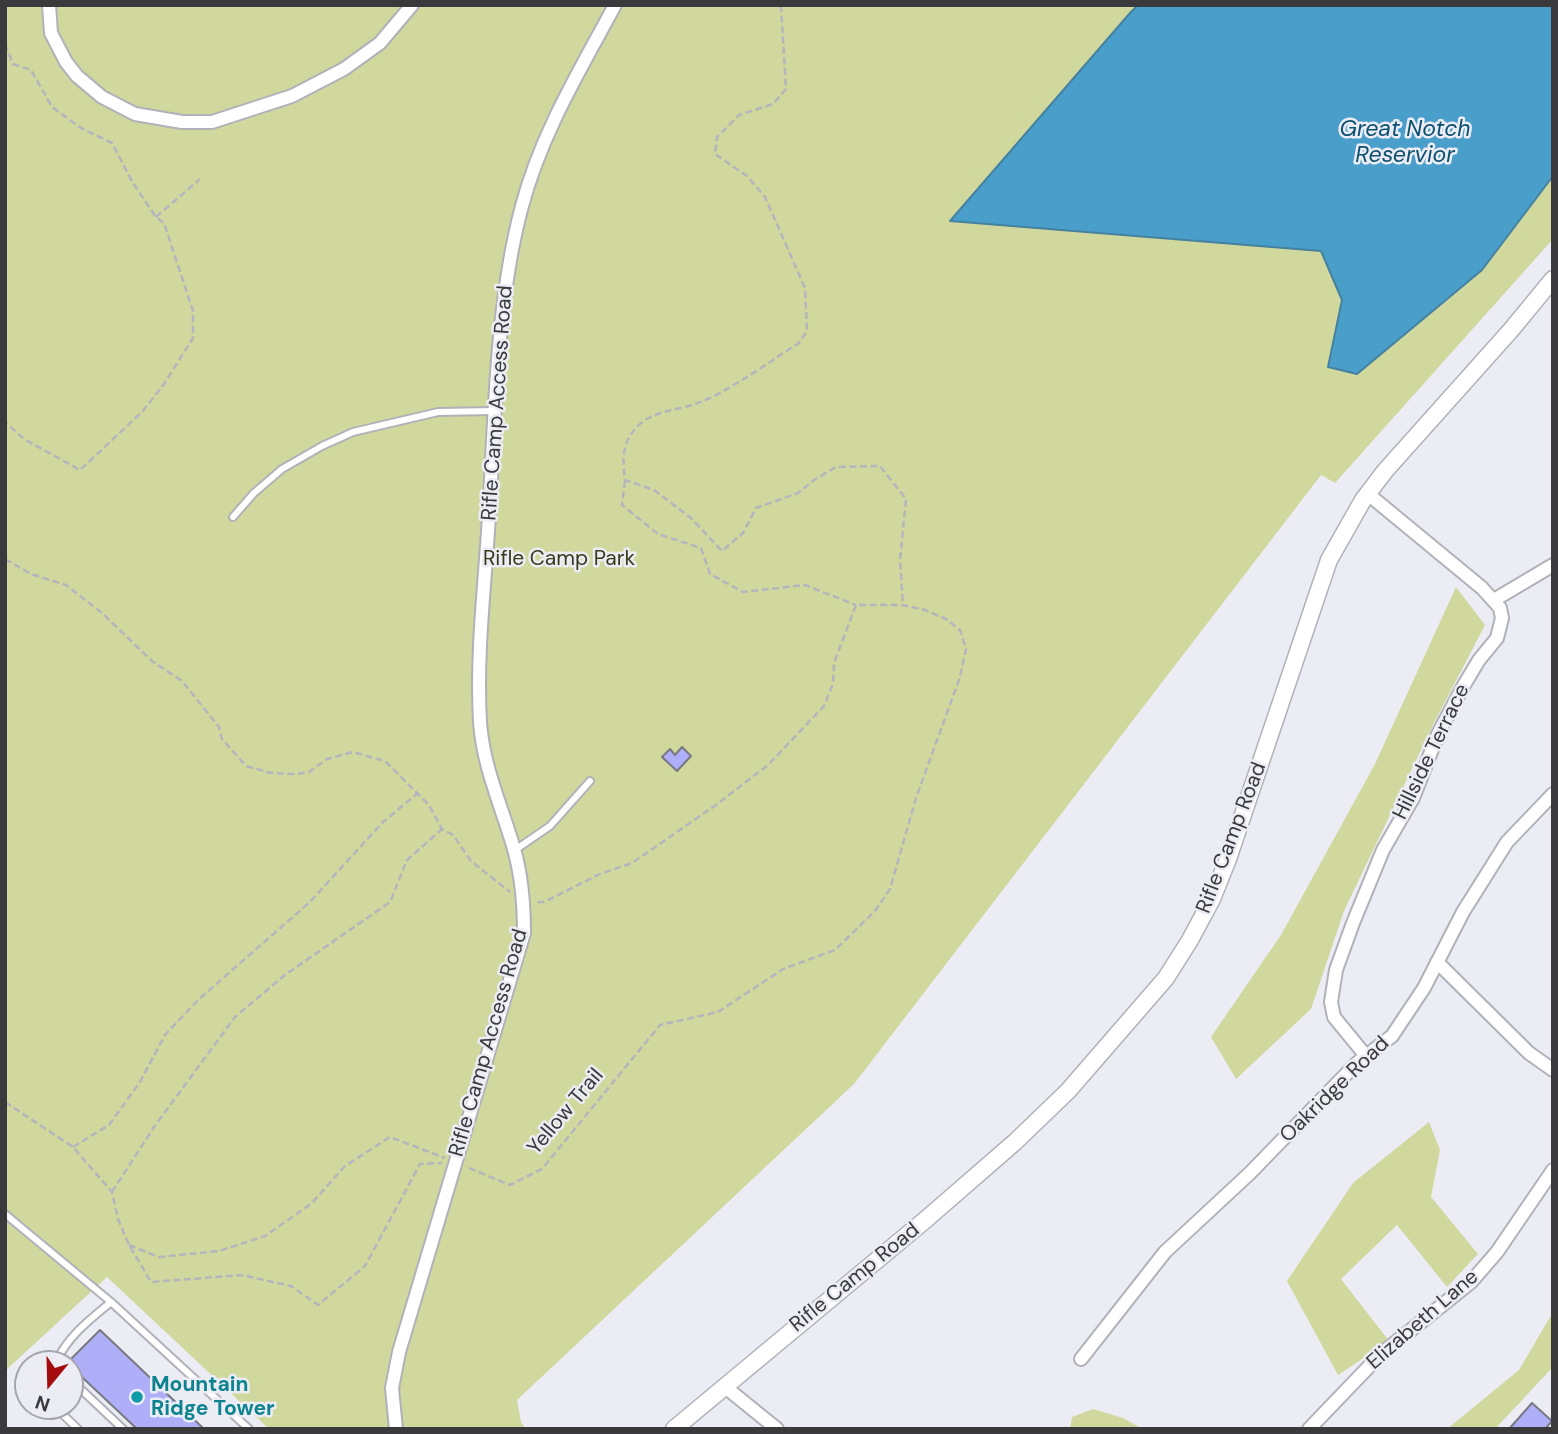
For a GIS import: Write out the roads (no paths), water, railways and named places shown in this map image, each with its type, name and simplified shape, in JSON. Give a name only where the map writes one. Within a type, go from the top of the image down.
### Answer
[{"type":"street","points":[[49,5],[51,33],[66,62],[77,76],[102,97],[135,114],[182,122],[212,122],[292,96],[344,69],[380,43],[412,5]]},
{"type":"street","name":"Rifle Camp Access Road","points":[[396,1429],[391,1388],[399,1352],[524,933],[524,894],[514,850],[488,770],[480,723],[495,411],[506,284],[522,206],[548,129],[615,5]]},
{"type":"street","name":"Rifle Camp Road","points":[[674,1429],[1015,1142],[1068,1091],[1166,978],[1212,899],[1236,837],[1329,560],[1368,494],[1385,471],[1553,279]]},
{"type":"street","points":[[1368,494],[1494,600],[1553,565]]},
{"type":"street","name":"Hillside Terrace","points":[[1366,1056],[1334,1017],[1331,1002],[1336,970],[1383,850],[1413,798],[1438,734],[1464,685],[1501,629],[1500,608],[1494,600]]},
{"type":"street","name":"Oakridge Road","points":[[1081,1359],[1165,1252],[1250,1173],[1366,1056],[1392,1036],[1405,1020],[1463,912],[1507,842],[1553,794]]},
{"type":"street","points":[[1437,962],[1529,1053],[1553,1070]]},
{"type":"street","name":"Elizabeth Lane","points":[[1309,1429],[1381,1354],[1471,1282],[1497,1252],[1553,1170]]},
{"type":"street","points":[[724,1386],[777,1429]]},
{"type":"lane","points":[[233,517],[254,493],[282,469],[353,432],[438,412],[495,411]]},
{"type":"lane","points":[[514,850],[550,826],[590,781]]},
{"type":"lane","points":[[5,1214],[111,1302],[249,1429]]},
{"type":"lane","points":[[62,1350],[78,1330],[111,1302]]},
{"type":"lane","points":[[84,1392],[123,1429]]},
{"type":"water","name":"Great Notch Reservior","points":[[1138,5],[1553,5],[1553,176],[1482,270],[1357,374],[1328,367],[1342,300],[1321,251],[950,221]]},
{"type":"place","name":"Mountain Ridge Tower","points":[[137,1397]]},
{"type":"park label","name":"Rifle Camp Park","points":[[559,559]]}]
